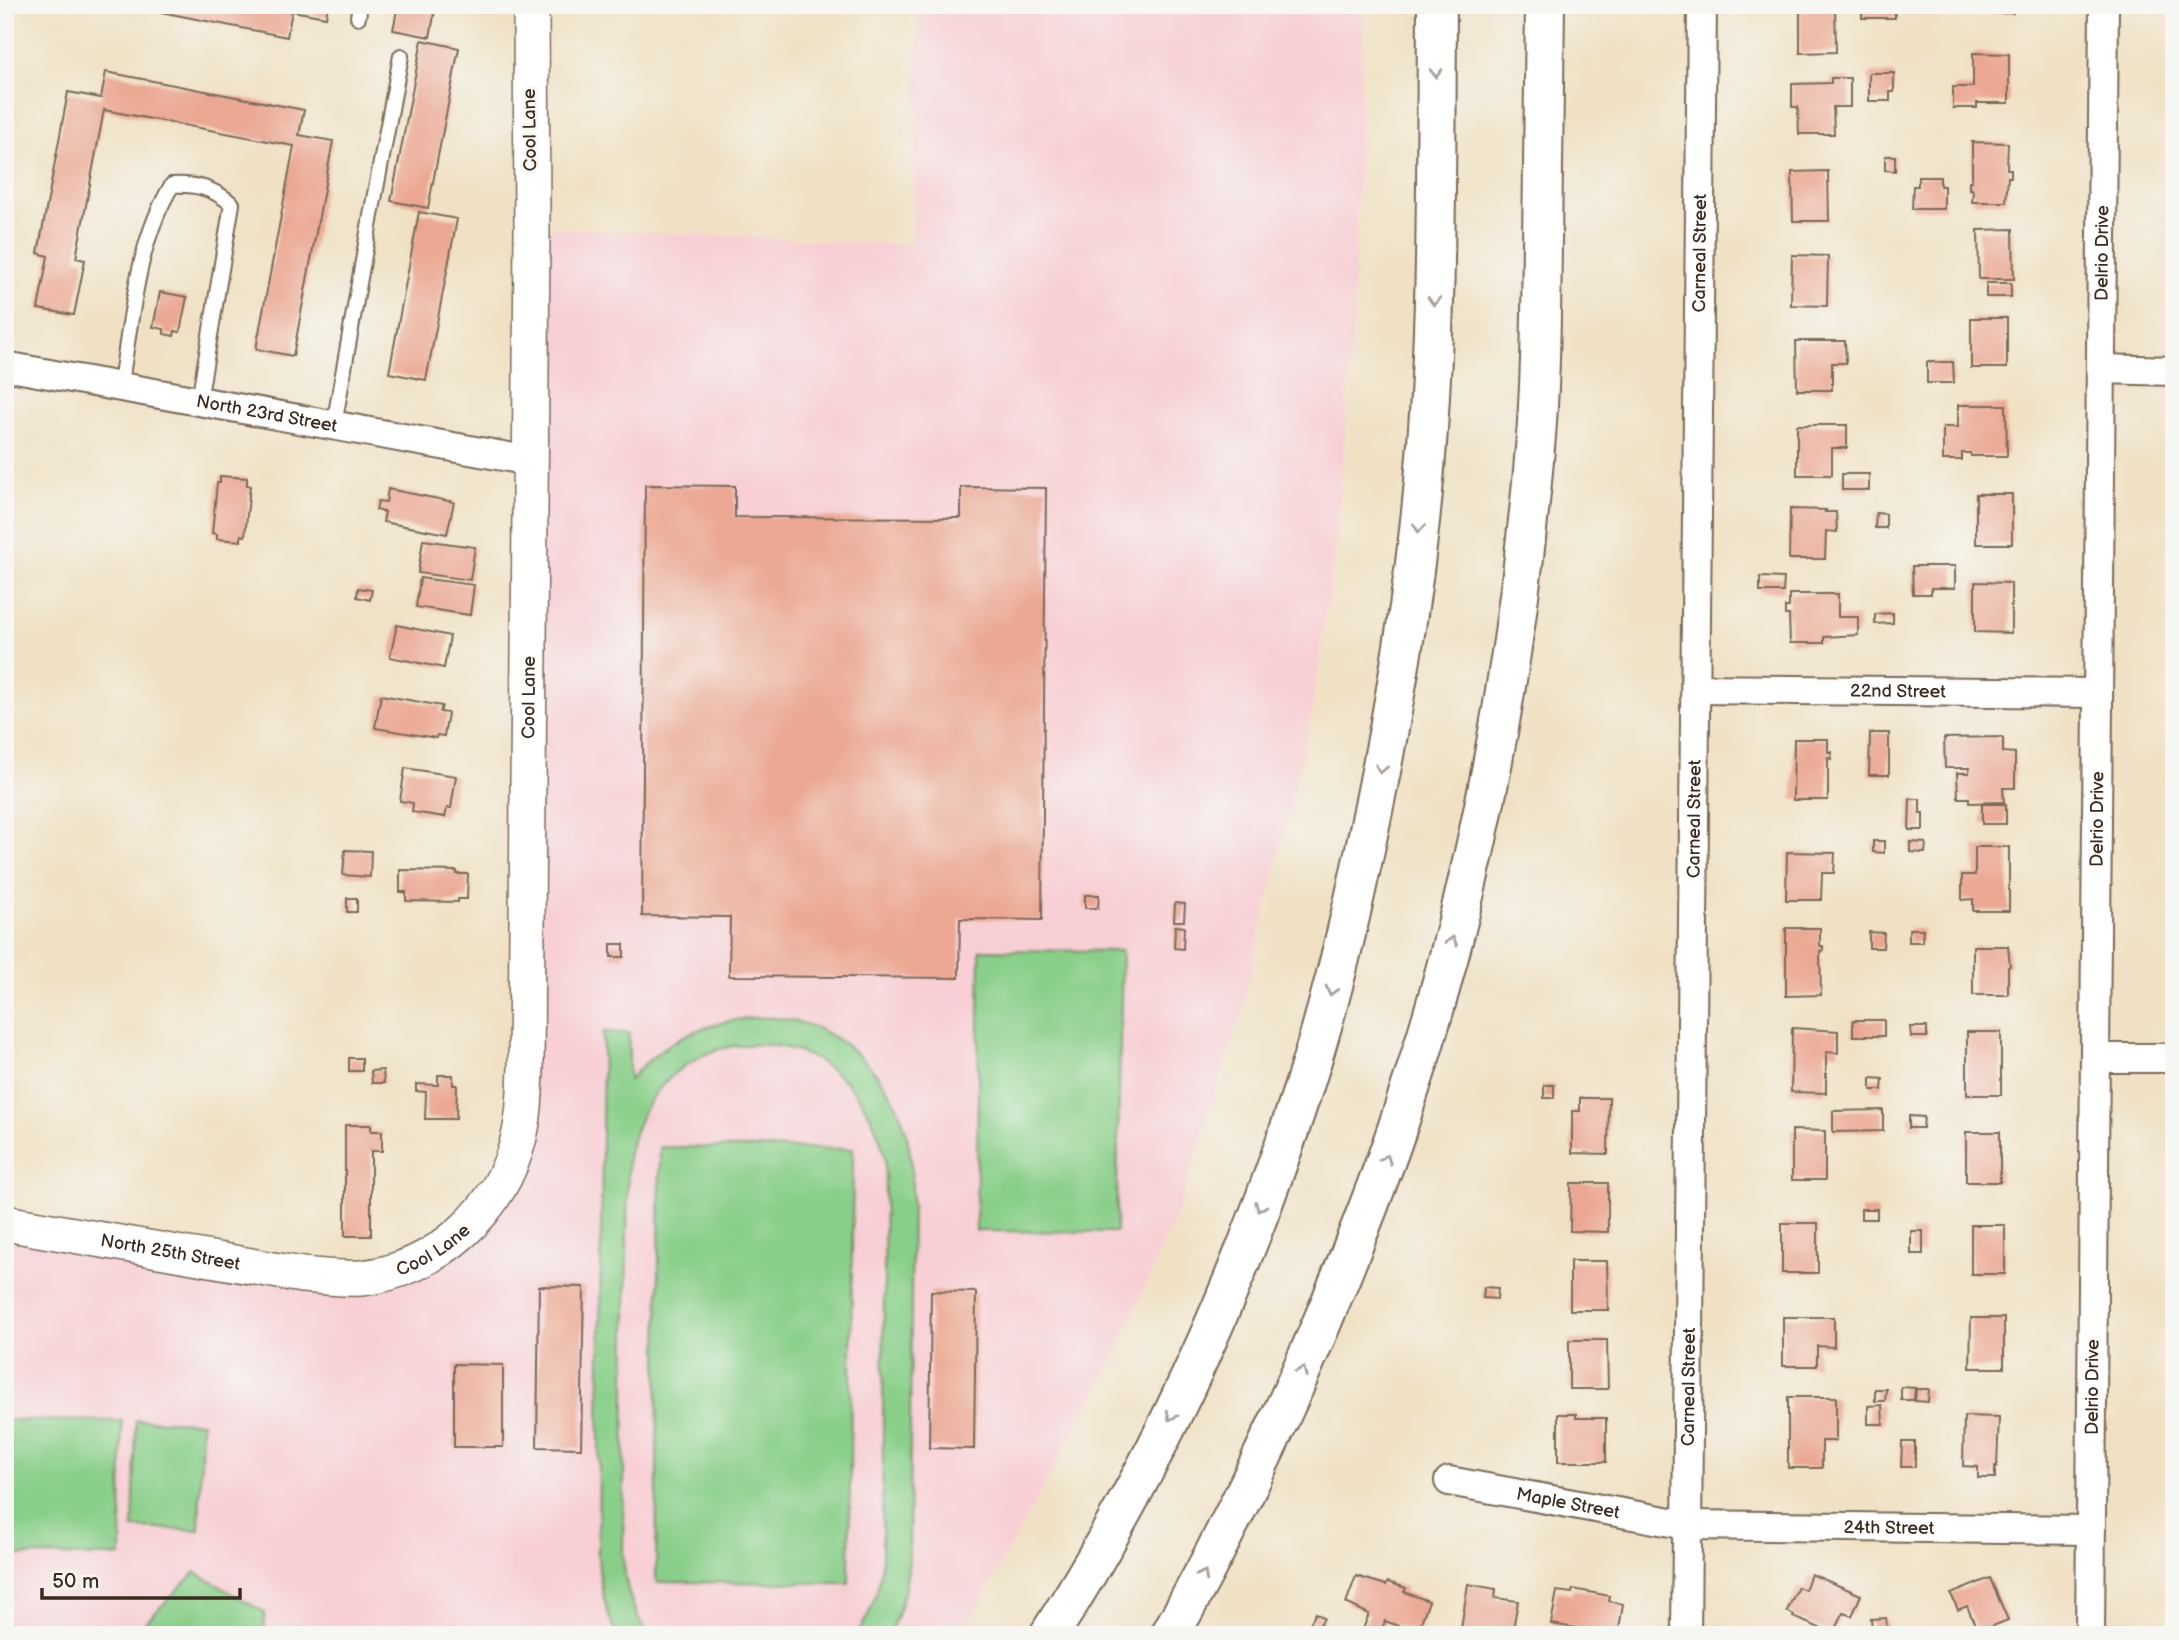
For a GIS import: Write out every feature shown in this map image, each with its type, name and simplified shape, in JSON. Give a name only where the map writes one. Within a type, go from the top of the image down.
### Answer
[{"type":"highway","points":[[1049,1635],[1108,1537],[1179,1400],[1230,1286],[1278,1162],[1304,1083],[1337,971],[1362,866],[1394,702],[1415,569],[1423,494],[1435,296],[1437,5]]},
{"type":"highway","points":[[1170,1635],[1246,1492],[1304,1369],[1360,1228],[1399,1125],[1422,1051],[1483,814],[1515,636],[1535,444],[1541,314],[1545,5]]},
{"type":"street","name":"Cool Lane","points":[[335,1279],[363,1278],[387,1273],[419,1261],[446,1245],[480,1215],[496,1193],[519,1138],[524,1108],[532,240],[530,5]]},
{"type":"street","name":"Carneal Street","points":[[1686,1635],[1702,5]]},
{"type":"street","name":"Delrio Drive","points":[[2090,1635],[2104,5]]},
{"type":"street","name":"North 23rd Street","points":[[5,366],[530,461]]},
{"type":"street","points":[[2101,369],[2174,371]]},
{"type":"street","name":"22nd Street","points":[[1697,689],[2098,693]]},
{"type":"street","points":[[2095,1058],[2174,1059]]},
{"type":"street","name":"North 25th Street","points":[[5,1223],[335,1279]]},
{"type":"street","name":"Maple Street","points":[[1449,1481],[1687,1525]]},
{"type":"street","name":"24th Street","points":[[1687,1525],[2090,1530]]},
{"type":"lane","points":[[334,425],[401,56]]},
{"type":"lane","points":[[120,387],[145,244],[162,201],[172,185],[191,184],[219,193],[232,204],[199,401]]},
{"type":"shaded area","points":[[919,5],[1363,5],[1353,323],[1338,521],[1311,717],[1242,1010],[1179,1208],[1112,1362],[962,1635],[5,1635],[5,1222],[296,1274],[422,1261],[515,1155],[530,227],[912,245]]},
{"type":"green space","points":[[980,950],[1122,951],[1116,1232],[976,1231]]},
{"type":"green space","points":[[752,1018],[780,1018],[806,1024],[845,1045],[863,1059],[891,1095],[907,1136],[912,1190],[909,1559],[905,1589],[888,1635],[856,1635],[875,1599],[882,1559],[885,1158],[866,1108],[835,1073],[797,1051],[755,1044],[713,1052],[675,1073],[645,1108],[628,1158],[623,1556],[630,1597],[648,1635],[616,1635],[603,1596],[598,1556],[603,1032],[629,1033],[629,1080],[642,1066],[684,1036],[715,1024]]},
{"type":"green space","points":[[660,1147],[853,1149],[849,1583],[656,1582]]},
{"type":"green space","points":[[6,1420],[122,1421],[121,1556],[5,1555]]},
{"type":"green space","points":[[136,1420],[202,1422],[199,1530],[133,1528]]},
{"type":"green space","points":[[195,1572],[264,1612],[265,1635],[133,1635]]},
{"type":"building","points":[[126,5],[328,5],[326,17],[292,11],[287,37]]},
{"type":"building","points":[[398,5],[436,5],[430,37],[393,30]]},
{"type":"building","points":[[1800,5],[1835,5],[1836,52],[1800,53]]},
{"type":"building","points":[[1862,5],[1894,5],[1895,18],[1862,18]]},
{"type":"building","points":[[1978,5],[2013,5],[2013,13],[1978,13]]},
{"type":"building","points":[[422,40],[459,48],[428,208],[391,201]]},
{"type":"building","points":[[1973,53],[2009,54],[2009,103],[1977,103],[1977,108],[1953,108],[1953,87],[1973,87]]},
{"type":"building","points":[[106,72],[304,110],[299,135],[333,141],[293,356],[256,349],[294,146],[104,110],[76,258],[85,260],[74,315],[38,309],[48,256],[38,253],[68,92],[101,98]]},
{"type":"building","points":[[1869,73],[1894,73],[1894,92],[1890,92],[1890,101],[1869,101]]},
{"type":"building","points":[[1831,78],[1850,78],[1850,107],[1833,107],[1834,134],[1799,134],[1798,107],[1792,107],[1792,84],[1831,83]]},
{"type":"building","points":[[1972,142],[2008,143],[2007,169],[2011,169],[2011,177],[2008,177],[2006,202],[1972,202],[1973,192],[1969,189],[1969,181],[1972,181]]},
{"type":"building","points":[[1885,156],[1895,156],[1895,171],[1885,170]]},
{"type":"building","points":[[1828,171],[1829,221],[1793,221],[1792,172]]},
{"type":"building","points":[[1918,177],[1940,177],[1940,186],[1944,186],[1944,209],[1912,209],[1913,186],[1918,186]]},
{"type":"building","points":[[419,212],[457,219],[426,380],[389,373]]},
{"type":"building","points":[[2013,229],[2014,279],[1979,279],[1978,230]]},
{"type":"building","points":[[1792,255],[1828,256],[1827,306],[1791,305]]},
{"type":"building","points":[[1986,283],[2011,283],[2011,297],[1986,297]]},
{"type":"building","points":[[160,292],[187,297],[180,332],[175,331],[174,336],[164,334],[164,329],[153,327]]},
{"type":"building","points":[[1971,318],[2007,318],[2007,368],[1971,368]]},
{"type":"building","points":[[1796,341],[1845,341],[1846,363],[1832,363],[1832,390],[1797,390]]},
{"type":"building","points":[[1927,362],[1953,362],[1954,383],[1927,383]]},
{"type":"building","points":[[1958,405],[2006,405],[2007,456],[1971,456],[1970,453],[1962,453],[1962,460],[1943,460],[1943,427],[1958,427]]},
{"type":"building","points":[[1797,425],[1847,425],[1847,448],[1832,448],[1832,475],[1797,475]]},
{"type":"building","points":[[2167,460],[2174,460],[2174,495],[2167,495]]},
{"type":"building","points":[[1842,474],[1869,474],[1869,490],[1842,490]]},
{"type":"building","points":[[220,476],[247,478],[247,485],[250,486],[245,536],[241,535],[241,541],[217,539],[217,534],[212,533]]},
{"type":"building","points":[[645,485],[735,486],[735,517],[961,518],[961,487],[1046,488],[1042,920],[960,919],[959,978],[729,976],[730,917],[642,916]]},
{"type":"building","points":[[388,489],[454,502],[447,534],[383,522],[385,512],[376,510],[378,501],[386,502]]},
{"type":"building","points":[[1976,494],[2012,494],[2012,544],[1976,544]]},
{"type":"building","points":[[1790,509],[1836,512],[1837,532],[1826,531],[1825,559],[1789,559]]},
{"type":"building","points":[[1876,513],[1886,514],[1886,528],[1875,528]]},
{"type":"building","points":[[423,540],[475,547],[470,580],[418,573]]},
{"type":"building","points":[[1912,566],[1955,566],[1955,588],[1931,588],[1931,594],[1913,594]]},
{"type":"building","points":[[1760,577],[1784,578],[1783,592],[1760,592]]},
{"type":"building","points":[[420,578],[474,585],[470,615],[416,607]]},
{"type":"building","points":[[1975,582],[2011,583],[2011,633],[1975,632]]},
{"type":"building","points":[[358,588],[372,590],[370,600],[357,597]]},
{"type":"building","points":[[1789,594],[1838,594],[1838,617],[1858,617],[1858,635],[1824,637],[1824,643],[1790,643],[1789,615],[1785,615],[1785,607],[1789,607]]},
{"type":"building","points":[[1893,613],[1893,623],[1875,624],[1875,614]]},
{"type":"building","points":[[397,625],[450,636],[444,668],[390,657]]},
{"type":"building","points":[[381,695],[442,706],[440,712],[448,713],[444,736],[437,735],[436,738],[375,728]]},
{"type":"building","points":[[1870,733],[1889,733],[1889,775],[1869,775]]},
{"type":"building","points":[[2003,737],[2003,752],[2015,753],[2015,788],[2003,788],[2004,802],[1969,803],[1969,798],[1958,798],[1957,773],[1969,773],[1969,768],[1945,768],[1944,738]]},
{"type":"building","points":[[1794,739],[1828,739],[1828,752],[1832,752],[1831,759],[1828,758],[1828,800],[1793,800]]},
{"type":"building","points":[[405,768],[456,776],[451,808],[447,808],[445,817],[412,812],[413,803],[400,801]]},
{"type":"building","points":[[1910,799],[1920,799],[1923,830],[1909,830]]},
{"type":"building","points":[[1982,804],[2006,804],[2006,824],[1982,824]]},
{"type":"building","points":[[1873,841],[1884,841],[1884,853],[1873,852]]},
{"type":"building","points":[[1910,842],[1926,843],[1925,853],[1910,852]]},
{"type":"building","points":[[1975,847],[2009,847],[2009,911],[1973,911],[1973,899],[1962,900],[1962,875],[1975,875]]},
{"type":"building","points":[[345,850],[371,851],[370,877],[343,875]]},
{"type":"building","points":[[1787,852],[1835,853],[1834,873],[1822,873],[1821,900],[1786,900]]},
{"type":"building","points":[[400,870],[457,871],[457,874],[468,874],[467,899],[458,899],[458,902],[406,901],[406,892],[400,892]]},
{"type":"building","points":[[1085,895],[1099,895],[1098,908],[1085,908]]},
{"type":"building","points":[[347,898],[357,898],[357,912],[347,912]]},
{"type":"building","points":[[1175,903],[1185,904],[1184,921],[1174,921]]},
{"type":"building","points":[[1175,926],[1184,927],[1183,949],[1174,948]]},
{"type":"building","points":[[1786,928],[1820,928],[1820,946],[1823,946],[1823,951],[1820,952],[1821,995],[1786,996]]},
{"type":"building","points":[[1909,929],[1923,929],[1922,942],[1909,942]]},
{"type":"building","points":[[1869,932],[1884,933],[1883,948],[1869,948]]},
{"type":"building","points":[[611,944],[624,944],[624,957],[611,957]]},
{"type":"building","points":[[1973,946],[2008,946],[2008,995],[1973,995]]},
{"type":"building","points":[[1853,1020],[1884,1020],[1884,1036],[1853,1036]]},
{"type":"building","points":[[1910,1027],[1927,1027],[1927,1037],[1911,1037]]},
{"type":"building","points":[[1792,1028],[1838,1031],[1838,1053],[1826,1052],[1826,1093],[1791,1092]]},
{"type":"building","points":[[1967,1032],[2001,1032],[2001,1095],[1967,1095]]},
{"type":"building","points":[[349,1058],[362,1058],[362,1071],[349,1071]]},
{"type":"building","points":[[383,1070],[384,1083],[372,1083],[371,1071]]},
{"type":"building","points":[[438,1075],[453,1075],[453,1085],[457,1085],[456,1119],[425,1119],[426,1092],[416,1091],[416,1084],[438,1085]]},
{"type":"building","points":[[1871,1078],[1883,1079],[1882,1090],[1871,1090]]},
{"type":"building","points":[[1544,1085],[1554,1085],[1554,1098],[1544,1098]]},
{"type":"building","points":[[1580,1098],[1609,1098],[1608,1154],[1572,1153],[1572,1111],[1580,1111]]},
{"type":"building","points":[[1883,1110],[1883,1131],[1833,1132],[1833,1111]]},
{"type":"building","points":[[1909,1116],[1924,1117],[1923,1128],[1909,1128]]},
{"type":"building","points":[[345,1125],[371,1125],[371,1131],[382,1131],[382,1151],[371,1151],[371,1236],[345,1236]]},
{"type":"building","points":[[1792,1130],[1825,1131],[1825,1180],[1792,1180]]},
{"type":"building","points":[[1966,1132],[2000,1132],[2000,1182],[1966,1182]]},
{"type":"building","points":[[1571,1183],[1608,1183],[1608,1232],[1570,1231]]},
{"type":"building","points":[[1861,1209],[1877,1209],[1877,1219],[1861,1219]]},
{"type":"building","points":[[1782,1223],[1818,1223],[1818,1273],[1782,1273]]},
{"type":"building","points":[[1971,1225],[2005,1225],[2005,1274],[1971,1274]]},
{"type":"building","points":[[1911,1231],[1923,1231],[1923,1254],[1911,1254]]},
{"type":"building","points":[[1570,1261],[1607,1261],[1608,1310],[1570,1310]]},
{"type":"building","points":[[539,1286],[584,1287],[581,1448],[537,1447]]},
{"type":"building","points":[[1484,1287],[1498,1288],[1497,1299],[1483,1298]]},
{"type":"building","points":[[931,1291],[976,1292],[974,1449],[929,1448]]},
{"type":"building","points":[[1783,1317],[1834,1317],[1834,1347],[1817,1346],[1817,1366],[1783,1366]]},
{"type":"building","points":[[1971,1318],[2004,1318],[2004,1368],[1970,1368]]},
{"type":"building","points":[[1569,1340],[1607,1340],[1608,1389],[1569,1389]]},
{"type":"building","points":[[454,1364],[503,1365],[503,1447],[454,1447]]},
{"type":"building","points":[[1901,1387],[1915,1388],[1914,1400],[1901,1400]]},
{"type":"building","points":[[1875,1389],[1886,1389],[1885,1401],[1875,1401]]},
{"type":"building","points":[[1916,1389],[1929,1389],[1928,1402],[1915,1401]]},
{"type":"building","points":[[1788,1397],[1836,1397],[1836,1441],[1822,1441],[1822,1468],[1788,1468]]},
{"type":"building","points":[[1882,1405],[1883,1424],[1868,1424],[1868,1406]]},
{"type":"building","points":[[1558,1414],[1576,1414],[1576,1418],[1606,1418],[1606,1462],[1558,1462]]},
{"type":"building","points":[[1964,1416],[1999,1417],[1995,1478],[1978,1478],[1978,1467],[1963,1466]]},
{"type":"building","points":[[1902,1442],[1915,1442],[1915,1467],[1901,1467]]},
{"type":"building","points":[[1811,1574],[1861,1595],[1852,1616],[1843,1613],[1834,1634],[1793,1617],[1794,1615],[1787,1611],[1798,1587],[1805,1590]]},
{"type":"building","points":[[1356,1576],[1406,1588],[1404,1592],[1429,1601],[1417,1633],[1385,1621],[1380,1635],[1363,1629],[1369,1614],[1346,1603]]},
{"type":"building","points":[[1990,1578],[2008,1620],[1978,1632],[1967,1606],[1958,1610],[1951,1594]]},
{"type":"building","points":[[1468,1584],[1496,1589],[1495,1598],[1518,1601],[1512,1635],[1460,1635]]},
{"type":"building","points":[[1573,1589],[1610,1596],[1609,1601],[1623,1604],[1618,1635],[1551,1624],[1557,1591],[1572,1593]]},
{"type":"building","points":[[1316,1613],[1324,1618],[1314,1635],[1303,1635]]},
{"type":"building","points":[[1886,1618],[1887,1628],[1872,1629],[1871,1619]]}]
